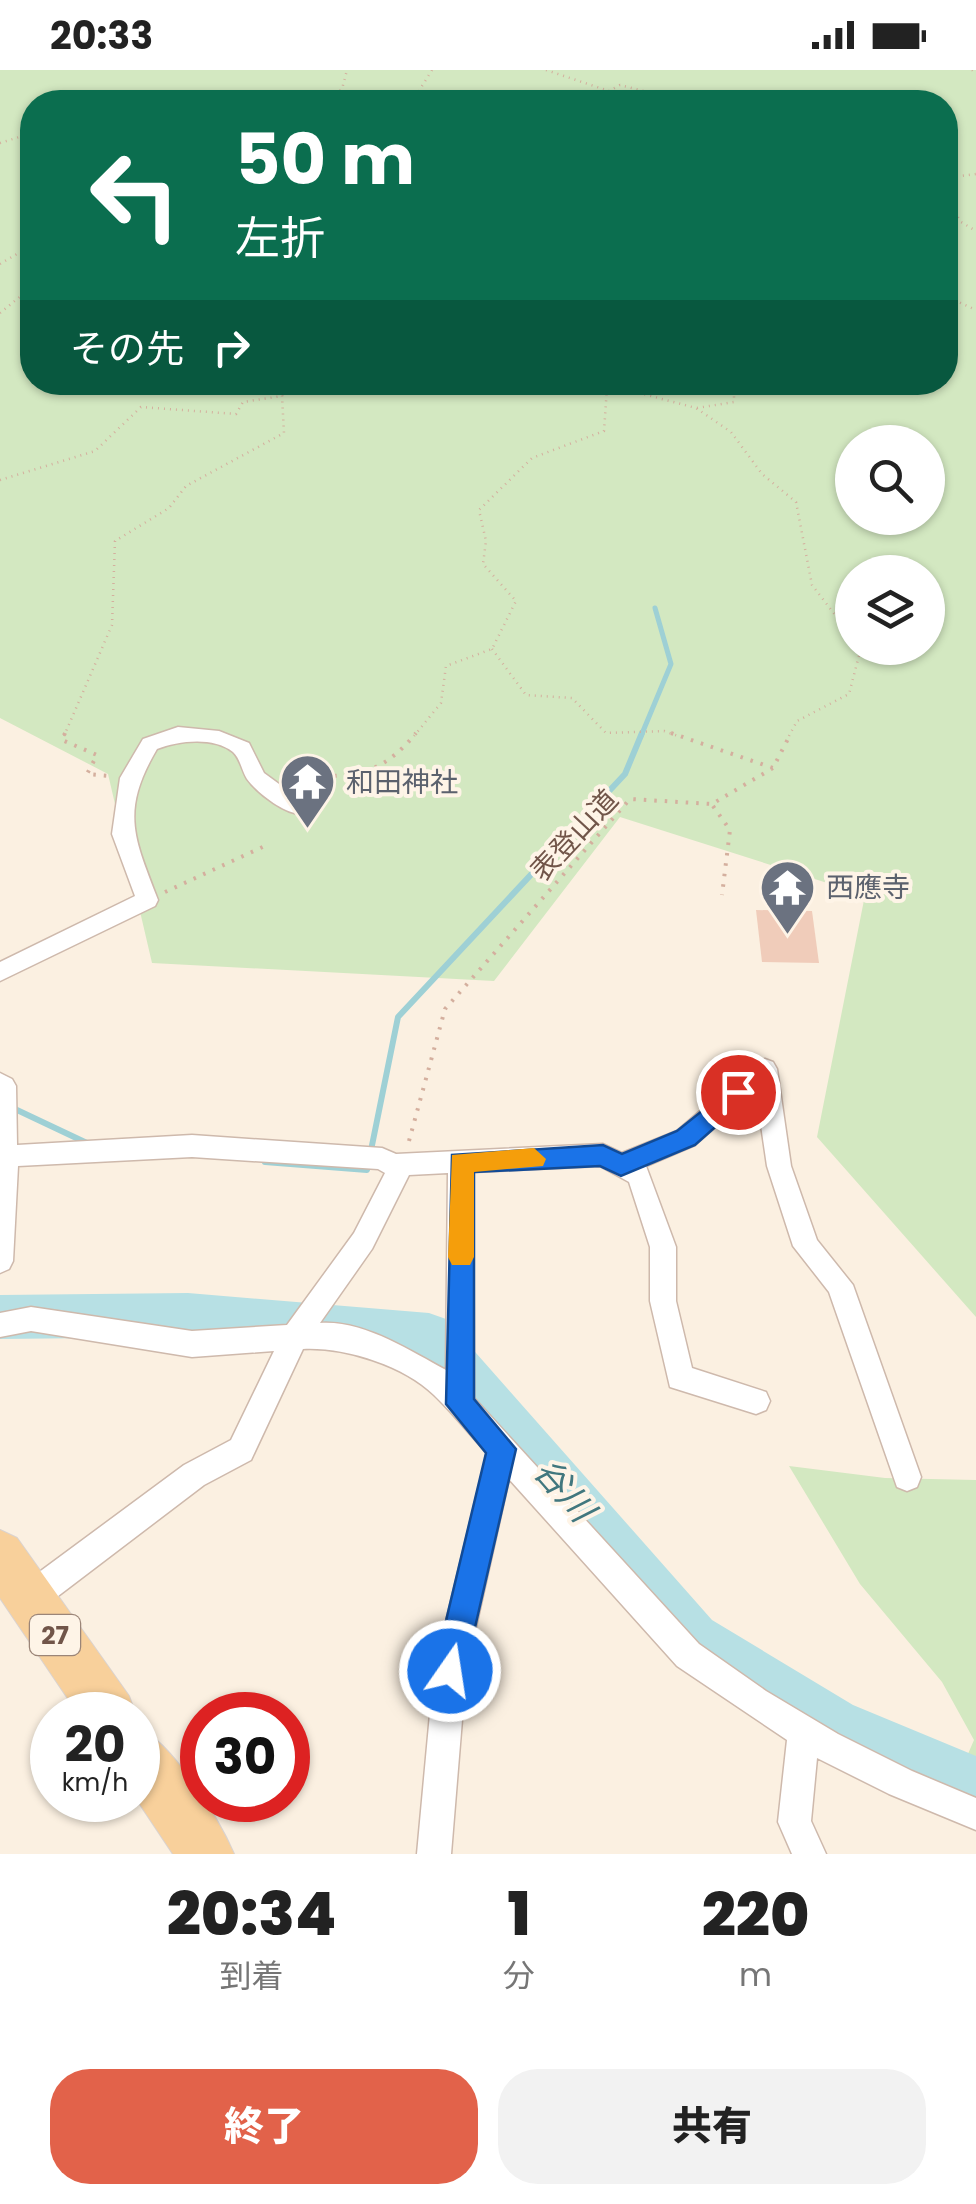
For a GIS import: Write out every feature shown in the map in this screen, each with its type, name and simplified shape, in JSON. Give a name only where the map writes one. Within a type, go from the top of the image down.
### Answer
[{"type":"main road","name":"27","points":[[0,1555],[94,1692]]},
{"type":"main road","points":[[160,1787],[206,1854]]},
{"type":"street","points":[[0,972],[147,900],[122,834],[130,778],[150,744],[178,734],[219,738],[242,748],[256,777],[298,808]]},
{"type":"street","points":[[621,1166],[686,1138],[764,1070],[778,1166],[806,1246],[840,1285],[907,1477]]},
{"type":"street","points":[[0,1083],[4,1086],[2,1156],[8,1212],[0,1261]]},
{"type":"street","points":[[2,1156],[192,1146],[382,1159],[402,1164],[603,1156],[639,1175],[663,1247],[662,1301],[680,1378],[756,1402]]},
{"type":"street","points":[[460,1404],[461,1162]]},
{"type":"street","points":[[30,1598],[194,1475],[242,1450],[296,1337],[363,1241],[402,1164]]},
{"type":"street","points":[[0,1326],[31,1320],[192,1344],[332,1335],[384,1351],[441,1382],[688,1655],[727,1685],[914,1792],[976,1814]]},
{"type":"street","points":[[434,1854],[450,1671],[502,1449]]},
{"type":"street","points":[[804,1730],[794,1822],[809,1854]]},
{"type":"path","points":[[546,70],[605,90]]},
{"type":"path","points":[[610,90],[620,85],[640,90]]},
{"type":"path","points":[[0,314],[20,297]]},
{"type":"path","points":[[269,786],[301,774],[368,774],[399,754],[441,703],[446,666],[492,649],[516,601],[483,564],[486,541],[479,510],[532,458],[604,431],[607,395]]},
{"type":"path","points":[[638,395],[696,408],[734,402],[734,395]]},
{"type":"path","points":[[0,480],[95,451],[141,408],[236,414],[243,402],[282,396],[284,433],[186,486],[169,508],[115,541],[112,625],[62,740],[98,756],[87,774],[130,778]]},
{"type":"path","points":[[696,408],[731,432],[762,474],[796,502],[812,586],[835,615]]},
{"type":"path","points":[[492,649],[526,695],[572,698],[606,733],[664,731],[773,768]]},
{"type":"path","points":[[722,894],[730,830],[712,804],[773,768],[797,722],[849,694],[856,665]]},
{"type":"path","name":"表登山道","points":[[402,1164],[445,1009],[630,798],[712,804]]},
{"type":"path","points":[[147,900],[267,845]]},
{"type":"green space","points":[[0,70],[976,70],[976,1317],[817,1137],[865,895],[620,817],[494,981],[152,963],[108,774],[0,718]]},
{"type":"green space","points":[[789,1466],[885,1478],[976,1480],[976,1794],[952,1791],[974,1740],[942,1682],[860,1584]]},
{"type":"building","name":"西應寺","points":[[756,910],[812,911],[819,963],[762,962]]},
{"type":"waterway","points":[[641,736],[671,664],[655,608]]},
{"type":"waterway","points":[[265,1162],[367,1170],[398,1017],[625,774],[642,733]]},
{"type":"waterway","points":[[0,1102],[89,1144]]},
{"type":"waterway","name":"谷川","points":[[0,1317],[188,1315],[429,1335],[693,1639],[833,1725],[976,1785]]},
{"type":"slow traffic","points":[[461,1257],[461,1162],[534,1159]]},
{"type":"place","name":"和田神社","points":[[307,831]]},
{"type":"place","name":"西應寺","points":[[787,936]]},
{"type":"route","points":[[450,1671],[502,1449],[460,1404],[461,1162],[603,1156],[621,1166],[686,1138],[738,1092]]}]
